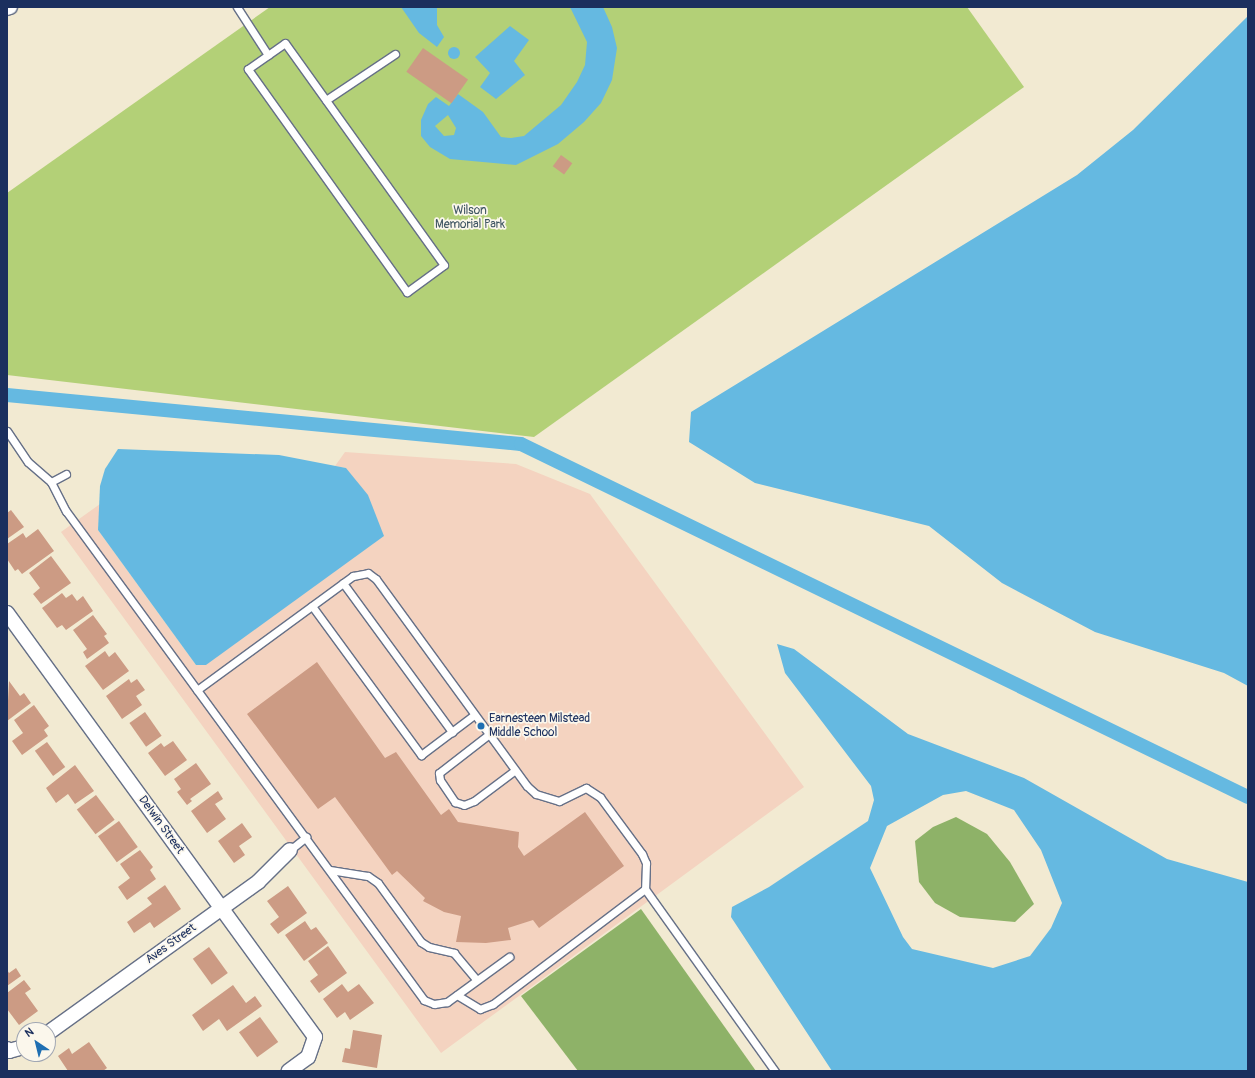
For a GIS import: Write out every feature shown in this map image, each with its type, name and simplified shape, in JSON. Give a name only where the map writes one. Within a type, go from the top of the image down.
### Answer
[{"type":"street","name":"Delwin Street","points":[[7,613],[315,1037],[308,1058],[289,1071]]},
{"type":"street","name":"Aves Street","points":[[56,1027],[258,882],[290,850]]},
{"type":"lane","points":[[237,7],[268,55]]},
{"type":"lane","points":[[285,43],[326,100],[444,265],[407,292],[248,70],[285,43]]},
{"type":"lane","points":[[326,100],[395,54]]},
{"type":"lane","points":[[7,431],[28,462],[51,482],[66,511],[424,1000],[434,1004],[447,1002],[509,957]]},
{"type":"lane","points":[[51,482],[66,474]]},
{"type":"lane","points":[[197,690],[343,584],[361,573],[368,573],[376,579],[514,771],[536,794],[559,801],[586,788],[600,797],[642,854],[646,863],[645,889],[775,1071]]},
{"type":"lane","points":[[343,584],[452,732]]},
{"type":"lane","points":[[312,606],[421,755],[474,716]]},
{"type":"lane","points":[[488,735],[439,773],[440,780],[455,802],[464,805],[474,800],[514,771]]},
{"type":"lane","points":[[290,850],[306,837]]},
{"type":"lane","points":[[330,870],[358,873],[368,876],[378,882],[421,942],[428,947],[454,953],[477,980]]},
{"type":"lane","points":[[457,995],[480,1009],[493,1004],[645,889]]},
{"type":"shaded area","name":"Earnesteen Milstead Middle School","points":[[345,452],[516,464],[590,494],[804,787],[441,1053],[61,532],[100,504],[98,530],[196,665],[206,665],[346,468],[335,466]]},
{"type":"green space","name":"Wilson Memorial Park","points":[[270,7],[967,7],[1024,87],[534,437],[7,375],[7,193]]},
{"type":"green space","points":[[956,817],[987,834],[1010,862],[1034,904],[1015,922],[960,917],[935,903],[919,882],[915,841],[933,827]]},
{"type":"green space","points":[[641,909],[756,1071],[578,1071],[521,996]]},
{"type":"water","points":[[401,7],[437,7],[437,25],[444,37],[437,47],[419,33]]},
{"type":"water","points":[[570,7],[603,7],[612,27],[617,48],[612,80],[601,103],[584,122],[558,144],[516,165],[450,159],[430,147],[421,136],[421,120],[428,104],[436,97],[449,106],[458,94],[483,112],[501,137],[511,138],[524,136],[561,105],[577,82],[585,65],[587,42]],"holes":[[[448,115],[456,128],[454,135],[444,136],[435,126]]]},
{"type":"water","points":[[1248,16],[1248,686],[1224,673],[1095,632],[1002,583],[929,526],[755,483],[689,442],[691,412],[1077,175],[1133,130]]},
{"type":"water","points":[[510,26],[529,40],[514,61],[525,75],[496,99],[480,87],[490,73],[475,57]]},
{"type":"water","points":[[452,47],[456,47],[460,53],[456,59],[452,59],[448,55],[448,51]]},
{"type":"water","points":[[118,449],[279,455],[346,468],[368,495],[384,536],[206,665],[196,665],[98,530],[100,486],[105,469]]},
{"type":"water","points":[[777,644],[794,649],[908,734],[1024,778],[1167,859],[1248,882],[1248,1071],[832,1071],[731,917],[732,907],[769,887],[868,821],[874,800],[871,786],[785,673]],"holes":[[[966,791],[1014,810],[1041,850],[1062,903],[1051,928],[1030,956],[993,968],[912,949],[903,937],[870,868],[887,826],[943,795]]]},
{"type":"building","points":[[423,48],[468,80],[451,103],[406,72]]},
{"type":"building","points":[[561,155],[572,163],[564,175],[553,166]]},
{"type":"building","points":[[11,510],[24,527],[7,539],[7,513]]},
{"type":"building","points":[[38,529],[54,551],[22,574],[18,569],[15,571],[7,559],[7,544],[23,533],[26,538]]},
{"type":"building","points":[[51,556],[71,583],[41,604],[33,594],[40,588],[29,573]]},
{"type":"building","points":[[62,593],[66,598],[72,594],[77,601],[83,596],[93,611],[66,630],[62,625],[57,628],[42,608]]},
{"type":"building","points":[[93,615],[107,634],[104,636],[109,643],[87,659],[83,652],[87,649],[73,630]]},
{"type":"building","points":[[105,651],[109,657],[115,652],[129,671],[103,690],[85,666]]},
{"type":"building","points":[[317,662],[385,758],[396,752],[441,815],[449,809],[458,822],[519,832],[518,847],[524,856],[585,812],[624,866],[539,928],[533,920],[508,928],[511,940],[486,943],[456,942],[461,916],[444,912],[423,901],[425,898],[397,871],[392,875],[335,797],[318,809],[247,714]]},
{"type":"building","points":[[129,679],[131,683],[137,679],[145,690],[136,696],[142,705],[122,719],[106,696]]},
{"type":"building","points":[[9,681],[20,696],[24,693],[31,703],[7,721]]},
{"type":"building","points":[[34,705],[49,726],[44,730],[48,736],[22,755],[12,741],[23,733],[14,720]]},
{"type":"building","points":[[145,712],[162,736],[146,747],[129,723]]},
{"type":"building","points":[[173,741],[187,760],[165,776],[148,753],[161,743],[164,747]]},
{"type":"building","points":[[47,742],[65,767],[53,776],[35,751]]},
{"type":"building","points":[[196,763],[211,784],[190,799],[192,801],[187,805],[177,792],[181,789],[174,779]]},
{"type":"building","points":[[75,765],[94,791],[75,804],[68,794],[56,803],[46,788]]},
{"type":"building","points":[[218,791],[223,799],[215,804],[226,819],[207,833],[191,811]]},
{"type":"building","points":[[96,795],[115,820],[95,834],[77,809]]},
{"type":"building","points":[[119,821],[138,847],[117,862],[98,836]]},
{"type":"building","points":[[242,823],[252,837],[239,846],[245,855],[234,863],[218,841]]},
{"type":"building","points":[[140,850],[153,867],[150,870],[156,879],[127,900],[118,887],[130,878],[120,864]]},
{"type":"building","points":[[165,885],[181,909],[154,928],[150,922],[134,933],[127,922],[152,904],[147,898]]},
{"type":"building","points":[[288,886],[307,913],[278,934],[270,924],[279,917],[267,901]]},
{"type":"building","points":[[305,921],[311,930],[316,927],[328,943],[304,961],[285,935]]},
{"type":"building","points":[[328,946],[347,973],[319,993],[310,981],[318,975],[308,961]]},
{"type":"building","points":[[209,947],[228,973],[212,985],[193,959]]},
{"type":"building","points":[[16,968],[21,976],[7,986],[7,970],[9,973]]},
{"type":"building","points":[[24,980],[31,989],[25,993],[38,1011],[23,1022],[17,1022],[7,1009],[7,993]]},
{"type":"building","points":[[342,984],[348,992],[359,984],[374,1003],[350,1020],[345,1012],[337,1018],[323,999]]},
{"type":"building","points":[[233,985],[246,1003],[255,996],[262,1006],[227,1031],[219,1019],[203,1031],[192,1015]]},
{"type":"building","points":[[260,1017],[278,1042],[257,1057],[239,1032]]},
{"type":"building","points":[[353,1030],[382,1035],[377,1068],[342,1062],[345,1048],[350,1049]]},
{"type":"building","points":[[89,1042],[107,1068],[103,1071],[68,1071],[58,1056],[69,1048],[72,1054]]},
{"type":"waterway","points":[[7,395],[521,444],[1248,797]]},
{"type":"place","name":"Earnesteen Milstead Middle School","points":[[481,726]]}]
